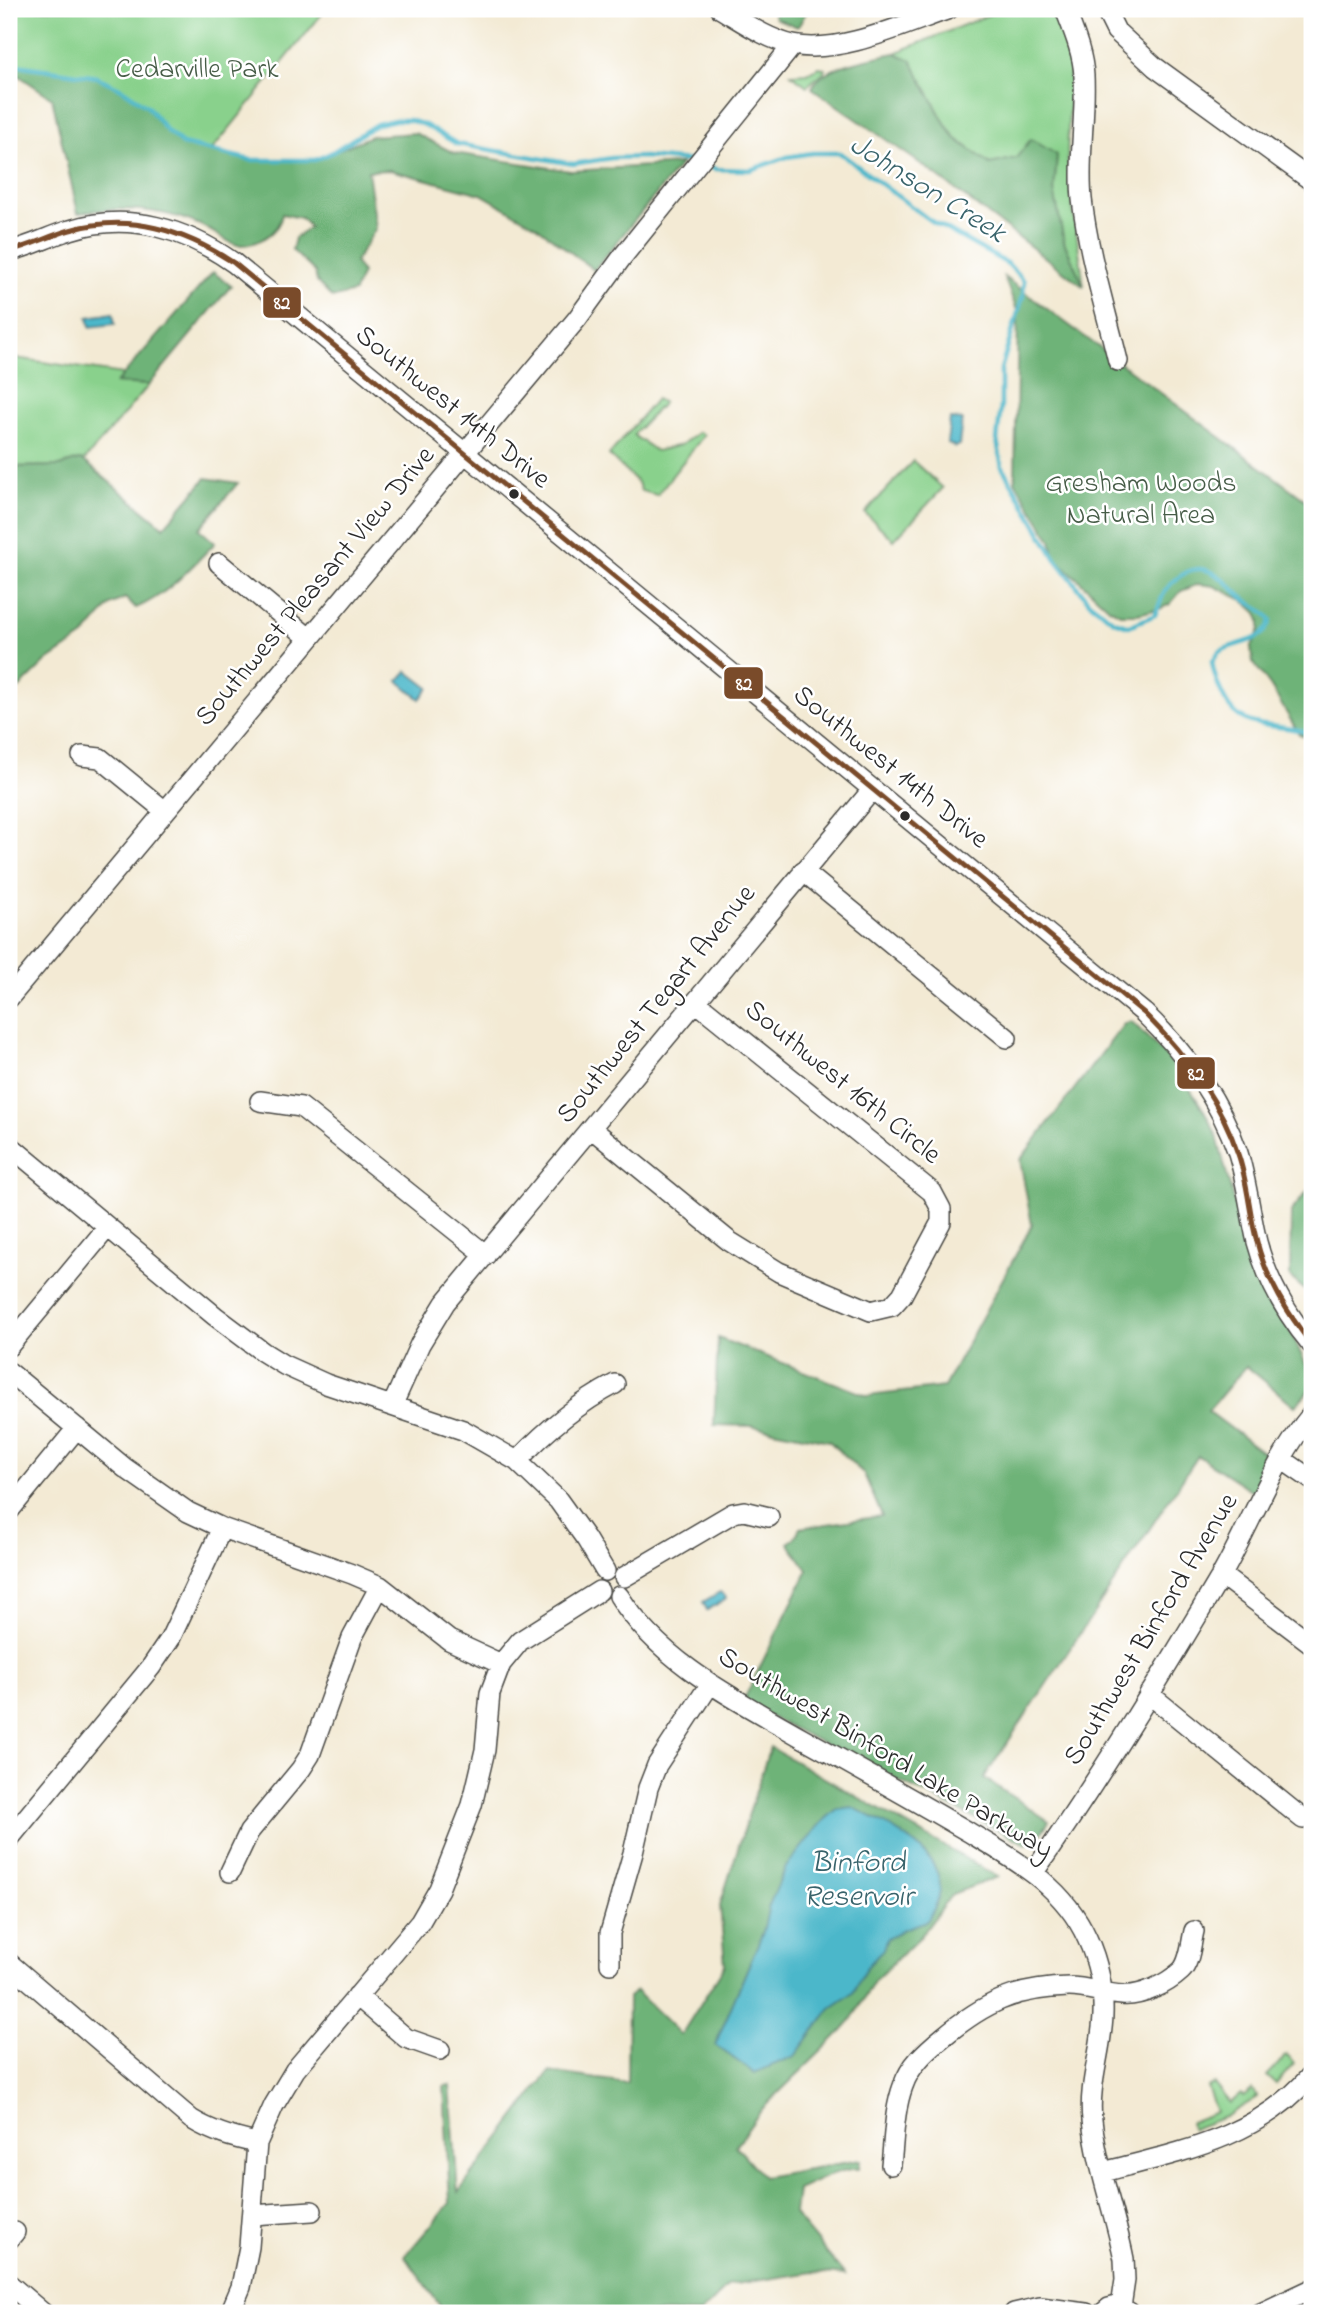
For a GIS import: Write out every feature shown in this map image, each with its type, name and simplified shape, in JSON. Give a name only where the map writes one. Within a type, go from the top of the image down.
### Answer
[{"type":"street","points":[[721,9],[765,34],[793,45],[827,46],[851,41],[949,9]]},
{"type":"street","points":[[1065,9],[1080,49],[1084,74],[1082,198],[1092,255],[1118,361]]},
{"type":"street","points":[[1105,9],[1116,31],[1155,67],[1312,181]]},
{"type":"street","name":"Southwest Pleasant View Drive","points":[[9,998],[577,319],[623,256],[793,45]]},
{"type":"street","name":"Southwest 14th Drive","points":[[9,251],[71,229],[112,222],[150,225],[194,238],[234,263],[1144,1013],[1178,1047],[1203,1080],[1222,1114],[1243,1170],[1264,1261],[1286,1309],[1312,1345]]},
{"type":"street","points":[[219,564],[309,638]]},
{"type":"street","points":[[82,756],[100,758],[164,811]]},
{"type":"street","name":"Southwest Tegart Avenue","points":[[392,1406],[430,1325],[445,1303],[872,790]]},
{"type":"street","points":[[803,871],[1007,1038]]},
{"type":"street","name":"Southwest 16th Circle","points":[[592,1129],[712,1228],[779,1272],[871,1311],[892,1306],[902,1295],[942,1222],[941,1209],[932,1192],[696,1002]]},
{"type":"street","points":[[260,1101],[301,1107],[485,1255]]},
{"type":"street","name":"Southwest Binford Lake Parkway","points":[[9,1145],[107,1228],[263,1352],[306,1376],[463,1430],[517,1461],[558,1500],[616,1581],[651,1636],[710,1684],[940,1815],[1034,1872],[1064,1900],[1082,1927],[1097,1964],[1101,1992],[1103,2015],[1091,2104],[1095,2138],[1124,2259],[1125,2280],[1118,2311]]},
{"type":"street","points":[[9,1346],[107,1228]]},
{"type":"street","points":[[9,1372],[153,1489],[188,1512],[222,1528],[352,1574],[380,1587],[449,1640],[501,1664]]},
{"type":"street","points":[[517,1461],[552,1426],[590,1397],[615,1384]]},
{"type":"street","name":"Southwest Binford Avenue","points":[[1034,1872],[1079,1808],[1149,1695],[1221,1575],[1301,1428],[1312,1414]]},
{"type":"street","points":[[9,1511],[77,1428]]},
{"type":"street","points":[[1283,1460],[1312,1480]]},
{"type":"street","points":[[230,2313],[241,2287],[249,2247],[257,2143],[274,2105],[295,2070],[420,1922],[439,1889],[472,1805],[485,1750],[490,1693],[501,1664],[520,1641],[598,1591],[597,1581],[616,1581],[733,1513],[744,1511],[769,1517]]},
{"type":"street","points":[[9,1839],[151,1668],[170,1639],[222,1528]]},
{"type":"street","points":[[1221,1575],[1312,1644]]},
{"type":"street","points":[[230,1872],[249,1832],[310,1755],[352,1638],[380,1587]]},
{"type":"street","points":[[610,1964],[610,1933],[648,1788],[663,1756],[710,1684]]},
{"type":"street","points":[[1149,1695],[1303,1819]]},
{"type":"street","points":[[891,2165],[897,2106],[902,2086],[916,2061],[983,2007],[1026,1992],[1070,1987],[1126,1996],[1149,1990],[1166,1982],[1186,1965],[1194,1931]]},
{"type":"street","points":[[9,1964],[191,2119],[207,2129],[257,2143]]},
{"type":"street","points":[[357,1996],[406,2038],[440,2050]]},
{"type":"street","points":[[1103,2172],[1205,2146],[1276,2109],[1296,2093],[1312,2074]]},
{"type":"street","points":[[252,2215],[312,2211]]},
{"type":"street","points":[[9,2284],[43,2313]]},
{"type":"street","points":[[1261,2313],[1312,2289]]},
{"type":"street","points":[[1014,2313],[1040,2307],[1086,2313]]},
{"type":"green space","name":"Cedarville Park","points":[[9,9],[326,9],[212,150],[182,144],[167,131],[147,106],[122,89],[97,77],[13,65],[9,60]]},
{"type":"green space","points":[[773,9],[808,9],[798,27],[775,18]]},
{"type":"green space","points":[[1003,9],[1047,9],[1058,23],[1065,41],[1070,82],[1068,164],[1084,287],[1064,242],[1054,191],[1057,155],[990,164],[955,138],[911,60],[895,53]]},
{"type":"green space","points":[[895,53],[911,60],[955,138],[990,164],[1016,158],[1031,139],[1057,155],[1054,191],[1064,242],[1084,287],[928,169],[812,88],[817,80],[837,68]]},
{"type":"green space","points":[[9,60],[14,65],[97,77],[122,89],[147,106],[167,131],[182,144],[251,160],[315,160],[371,136],[415,133],[454,153],[571,171],[681,164],[594,270],[535,225],[481,194],[390,170],[368,171],[376,228],[355,262],[362,273],[354,292],[332,298],[317,282],[315,272],[292,250],[295,238],[310,227],[301,218],[282,214],[277,227],[266,237],[238,245],[185,219],[155,212],[125,209],[78,213],[52,98],[9,69]]},
{"type":"green space","points":[[819,67],[825,68],[824,72],[807,86],[791,74],[807,73]]},
{"type":"green space","points":[[213,272],[231,286],[149,385],[116,383]]},
{"type":"green space","name":"Gresham Woods Natural Area","points":[[1004,277],[1312,505],[1312,739],[1299,734],[1253,662],[1251,648],[1260,629],[1260,621],[1257,613],[1243,600],[1214,586],[1199,584],[1181,591],[1170,604],[1162,608],[1138,614],[1120,614],[1109,608],[1055,558],[1051,540],[1015,481],[1018,313]]},
{"type":"green space","points":[[9,357],[123,374],[116,383],[149,385],[84,461],[60,466],[9,467]]},
{"type":"green space","points":[[656,399],[663,403],[634,434],[636,437],[656,451],[681,445],[699,432],[704,435],[657,495],[641,491],[638,483],[609,455]]},
{"type":"green space","points":[[84,461],[164,527],[206,478],[238,483],[199,529],[215,543],[178,580],[136,608],[125,598],[110,605],[84,636],[47,661],[9,698],[9,467],[60,466]]},
{"type":"green space","points":[[913,461],[943,488],[894,540],[865,513]]},
{"type":"green space","points":[[1131,1021],[1173,1063],[1205,1112],[1217,1136],[1237,1214],[1312,1378],[1312,1387],[1295,1406],[1246,1366],[1208,1411],[1275,1461],[1263,1498],[1198,1456],[984,1778],[1049,1821],[1038,1838],[1026,1844],[742,1703],[808,1570],[788,1543],[794,1539],[800,1528],[882,1516],[864,1474],[829,1441],[752,1426],[714,1425],[718,1338],[868,1396],[944,1387],[1032,1225],[1020,1160],[1124,1024]]},
{"type":"green space","points":[[1312,1186],[1312,1296],[1290,1277],[1291,1211]]},
{"type":"green space","points":[[770,1747],[998,1877],[952,1894],[921,1936],[875,1980],[852,2019],[762,2109],[736,2146],[763,2177],[860,2160],[859,2169],[837,2173],[797,2190],[794,2214],[845,2275],[813,2272],[729,2285],[701,2313],[445,2313],[405,2256],[450,2203],[444,2086],[450,2085],[458,2193],[549,2072],[627,2083],[628,1997],[636,1991],[681,2035],[725,1965],[720,1905]]},
{"type":"green space","points":[[1287,2055],[1294,2064],[1276,2084],[1267,2076]]},
{"type":"green space","points":[[1214,2084],[1230,2103],[1241,2094],[1243,2097],[1252,2090],[1258,2097],[1225,2117],[1192,2129],[1190,2122],[1216,2112],[1207,2087]]},
{"type":"water","points":[[113,313],[115,324],[90,327],[88,317]]},
{"type":"water","points":[[950,419],[962,420],[959,445],[955,447],[947,443]]},
{"type":"water","points":[[407,671],[429,688],[420,699],[398,681]]},
{"type":"water","points":[[720,1592],[726,1599],[707,1610],[703,1602]]},
{"type":"water","name":"Binford Reservoir","points":[[852,1807],[894,1829],[921,1850],[938,1875],[940,1890],[937,1902],[927,1921],[887,1938],[883,1950],[866,1968],[853,1993],[831,2008],[795,2056],[754,2073],[715,2045],[763,1932],[769,1905],[786,1867],[821,1823],[837,1809]]},
{"type":"waterway","name":"Johnson Creek","points":[[9,64],[97,77],[122,89],[147,106],[167,131],[182,144],[251,160],[315,160],[377,124],[409,120],[425,125],[457,144],[573,164],[612,158],[644,157],[691,161]]},
{"type":"waterway","name":"Johnson Creek","points":[[702,165],[716,169],[750,170],[787,157],[812,153],[840,153],[928,219],[1008,264],[1024,281],[1023,296],[1001,369],[997,440],[1002,467],[1056,559],[1089,602],[1114,621],[1129,626],[1155,615],[1163,596],[1178,578],[1191,570],[1214,573],[1271,620],[1262,634],[1225,648],[1212,662],[1216,681],[1224,698],[1232,710],[1251,722],[1312,734]]},
{"type":"transit line","name":"82","points":[[9,251],[92,225],[135,224],[176,234],[215,251],[234,263],[1144,1013],[1187,1061],[1221,1114],[1241,1165],[1254,1231],[1266,1270],[1287,1309],[1312,1345]]}]
